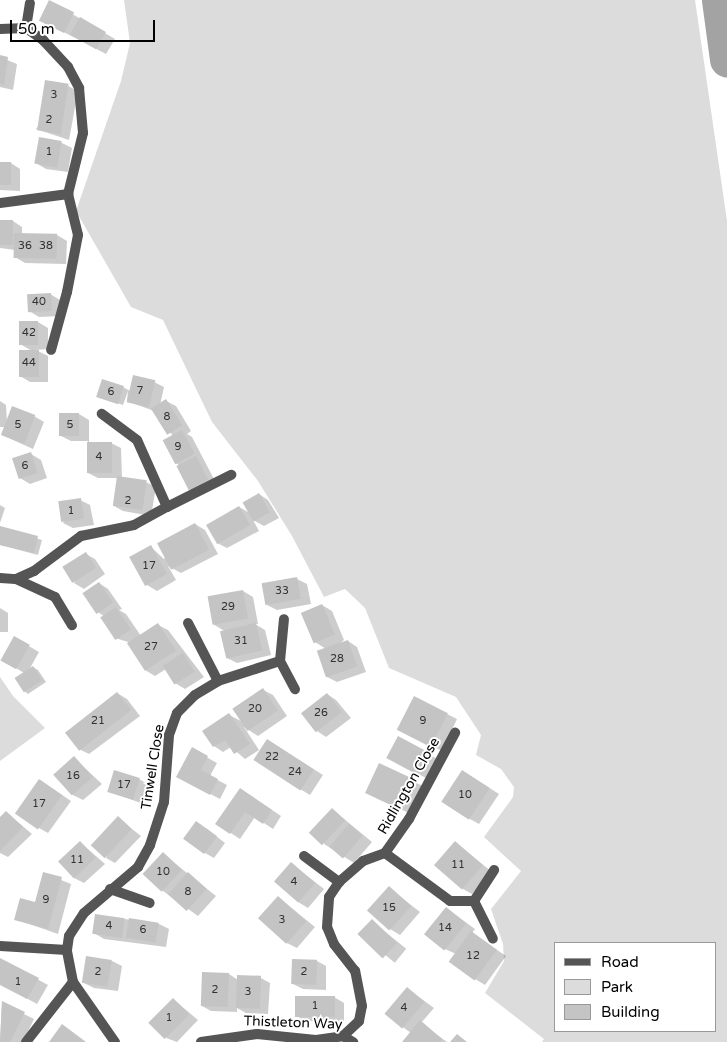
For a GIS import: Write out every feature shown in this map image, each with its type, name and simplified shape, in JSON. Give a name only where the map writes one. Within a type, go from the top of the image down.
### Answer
[{"type":"street","points":[[26,28],[30,3]]},
{"type":"street","points":[[0,29],[26,28],[42,40],[68,67],[79,88],[83,133],[68,194],[78,235],[67,292],[51,350]]},
{"type":"street","points":[[0,203],[68,194]]},
{"type":"street","points":[[102,414],[137,440],[167,507]]},
{"type":"street","points":[[16,579],[34,571],[81,536],[134,525],[231,475]]},
{"type":"street","points":[[0,578],[16,579],[55,597],[72,625]]},
{"type":"street","points":[[284,620],[280,661],[295,689]]},
{"type":"street","points":[[188,623],[218,681]]},
{"type":"street","name":"Tinwell Close","points":[[67,950],[70,936],[84,913],[138,867],[150,845],[164,802],[170,735],[177,714],[195,695],[218,681],[280,661]]},
{"type":"street","name":"Ridlington Close","points":[[343,1036],[359,1021],[362,1006],[356,971],[334,944],[327,927],[329,898],[339,882],[362,861],[385,853],[413,811],[455,733]]},
{"type":"street","name":"Ridlington Close","points":[[385,853],[450,901],[474,901]]},
{"type":"street","points":[[304,856],[339,882]]},
{"type":"street","points":[[493,939],[474,901],[494,870]]},
{"type":"street","points":[[110,889],[150,903]]},
{"type":"street","points":[[0,946],[67,950],[73,982],[115,1042]]},
{"type":"street","points":[[26,1042],[73,982]]},
{"type":"street","name":"Thistleton Way","points":[[201,1042],[257,1034],[316,1040],[343,1036],[353,1042]]},
{"type":"green space","points":[[124,0],[695,0],[727,221],[727,1042],[542,1042],[544,1039],[485,993],[504,961],[503,944],[491,909],[521,871],[484,837],[513,797],[514,787],[501,769],[476,755],[481,735],[456,697],[389,668],[365,608],[345,589],[324,597],[292,536],[258,481],[212,422],[163,320],[131,307],[76,211],[121,81],[130,43]]},
{"type":"green space","points":[[0,677],[13,696],[45,728],[0,761]]},
{"type":"building","points":[[49,0],[74,12],[64,33],[39,21]]},
{"type":"building","points":[[80,17],[106,32],[96,49],[70,34]]},
{"type":"building","points":[[0,55],[8,57],[4,85],[0,84]]},
{"type":"building","points":[[45,80],[69,84],[61,134],[37,130]]},
{"type":"building","points":[[39,137],[62,141],[57,168],[34,164]]},
{"type":"building","points":[[0,162],[11,162],[11,185],[0,185]]},
{"type":"building","points":[[0,220],[13,220],[13,245],[0,245]]},
{"type":"building","points":[[14,233],[57,234],[57,259],[14,258]]},
{"type":"building","points":[[51,293],[52,311],[28,312],[27,294]]},
{"type":"building","points":[[19,321],[38,321],[38,345],[19,345]]},
{"type":"building","points":[[19,350],[39,350],[39,377],[19,377]]},
{"type":"building","points":[[133,375],[155,380],[149,407],[127,402]]},
{"type":"building","points":[[102,379],[124,386],[118,404],[96,397]]},
{"type":"building","points":[[166,399],[182,425],[167,435],[151,409]]},
{"type":"building","points":[[12,406],[35,415],[24,444],[1,435]]},
{"type":"building","points":[[59,413],[79,413],[79,436],[59,436]]},
{"type":"building","points":[[182,430],[195,454],[175,464],[163,440]]},
{"type":"building","points":[[87,442],[112,442],[112,473],[87,473]]},
{"type":"building","points":[[31,452],[38,473],[19,479],[12,458]]},
{"type":"building","points":[[196,456],[208,480],[189,490],[176,466]]},
{"type":"building","points":[[117,476],[147,480],[143,510],[113,506]]},
{"type":"building","points":[[259,493],[270,512],[254,522],[243,502]]},
{"type":"building","points":[[81,498],[84,519],[61,522],[58,501]]},
{"type":"building","points":[[239,506],[250,525],[217,544],[206,525]]},
{"type":"building","points":[[195,523],[209,549],[171,570],[157,543]]},
{"type":"building","points":[[0,526],[38,536],[34,553],[0,545]]},
{"type":"building","points":[[151,545],[167,574],[145,586],[129,557]]},
{"type":"building","points":[[86,552],[96,568],[72,583],[62,567]]},
{"type":"building","points":[[297,577],[301,599],[265,605],[262,583]]},
{"type":"building","points":[[99,582],[113,603],[96,614],[82,593]]},
{"type":"building","points":[[243,590],[248,619],[213,625],[208,596]]},
{"type":"building","points":[[322,604],[335,634],[314,643],[301,613]]},
{"type":"building","points":[[116,607],[131,629],[115,640],[100,618]]},
{"type":"building","points":[[158,623],[176,651],[145,671],[127,643]]},
{"type":"building","points":[[256,623],[262,650],[226,659],[220,631]]},
{"type":"building","points":[[14,636],[30,645],[16,669],[0,660]]},
{"type":"building","points":[[348,640],[357,666],[326,677],[317,651]]},
{"type":"building","points":[[183,653],[195,672],[174,684],[163,666]]},
{"type":"building","points":[[33,666],[42,680],[24,692],[15,678]]},
{"type":"building","points":[[263,688],[278,710],[247,731],[232,709]]},
{"type":"building","points":[[117,692],[131,710],[79,751],[65,733]]},
{"type":"building","points":[[327,693],[342,712],[316,732],[301,713]]},
{"type":"building","points":[[414,696],[448,713],[431,747],[397,730]]},
{"type":"building","points":[[229,713],[250,744],[234,754],[225,740],[213,747],[202,731]]},
{"type":"building","points":[[398,736],[430,753],[418,775],[386,758]]},
{"type":"building","points":[[267,739],[314,769],[300,790],[253,760]]},
{"type":"building","points":[[192,747],[208,756],[201,770],[218,779],[210,795],[176,777]]},
{"type":"building","points":[[74,756],[93,777],[72,796],[53,775]]},
{"type":"building","points":[[379,763],[413,779],[399,809],[365,793]]},
{"type":"building","points":[[114,770],[140,778],[133,800],[107,792]]},
{"type":"building","points":[[462,770],[490,788],[469,820],[441,802]]},
{"type":"building","points":[[39,779],[62,795],[38,829],[15,813]]},
{"type":"building","points":[[240,788],[272,810],[263,824],[245,812],[230,834],[215,824]]},
{"type":"building","points":[[332,808],[345,820],[322,845],[309,833]]},
{"type":"building","points":[[6,811],[23,827],[0,851],[0,817]]},
{"type":"building","points":[[118,816],[132,829],[105,858],[91,845]]},
{"type":"building","points":[[196,821],[217,836],[204,854],[183,839]]},
{"type":"building","points":[[349,824],[363,836],[343,858],[329,847]]},
{"type":"building","points":[[80,841],[96,858],[74,878],[58,861]]},
{"type":"building","points":[[455,841],[483,865],[462,889],[434,865]]},
{"type":"building","points":[[163,852],[182,870],[162,892],[143,874]]},
{"type":"building","points":[[291,862],[315,883],[298,903],[274,882]]},
{"type":"building","points":[[43,872],[62,877],[48,929],[14,920],[20,898],[35,902]]},
{"type":"building","points":[[188,872],[207,889],[187,911],[168,894]]},
{"type":"building","points":[[389,886],[411,906],[389,931],[367,911]]},
{"type":"building","points":[[278,896],[306,921],[286,944],[258,918]]},
{"type":"building","points":[[446,907],[466,923],[444,951],[424,934]]},
{"type":"building","points":[[95,914],[125,918],[122,938],[92,934]]},
{"type":"building","points":[[129,918],[159,923],[156,942],[126,938]]},
{"type":"building","points":[[372,919],[397,943],[383,958],[357,934]]},
{"type":"building","points":[[471,931],[497,950],[475,981],[449,962]]},
{"type":"building","points":[[86,956],[112,960],[107,987],[82,983]]},
{"type":"building","points":[[0,958],[39,978],[27,999],[0,985]]},
{"type":"building","points":[[292,959],[317,960],[316,985],[291,984]]},
{"type":"building","points":[[202,972],[229,973],[228,1007],[201,1006]]},
{"type":"building","points":[[237,975],[261,976],[260,1009],[236,1008]]},
{"type":"building","points":[[407,987],[425,1002],[402,1029],[385,1014]]},
{"type":"building","points":[[295,996],[335,996],[335,1017],[295,1017]]},
{"type":"building","points":[[173,998],[189,1014],[165,1039],[148,1023]]},
{"type":"building","points":[[2,1001],[25,1012],[10,1042],[0,1042]]},
{"type":"building","points":[[420,1020],[442,1039],[440,1042],[402,1042]]},
{"type":"building","points":[[62,1024],[86,1042],[49,1042]]},
{"type":"building","points":[[457,1034],[467,1042],[450,1042]]},
{"type":"waterway","points":[[719,0],[727,59]]}]
